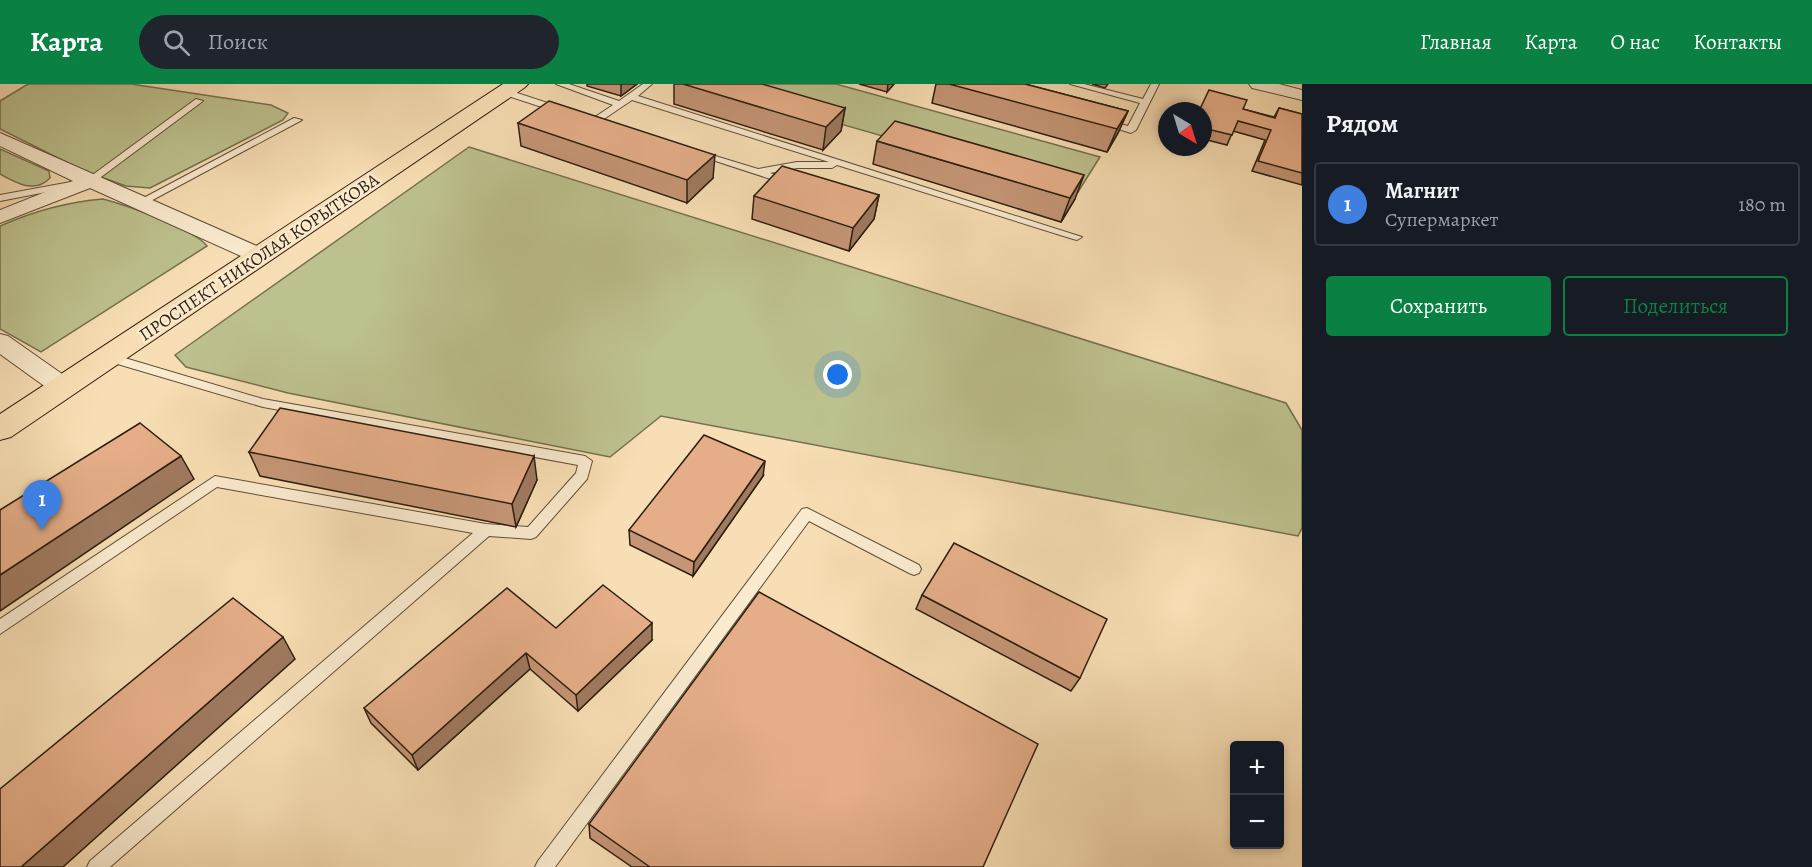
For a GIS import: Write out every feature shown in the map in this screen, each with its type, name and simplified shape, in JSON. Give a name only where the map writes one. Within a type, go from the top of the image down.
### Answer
[{"type":"main road","name":"ПРОСПЕКТ НИКОЛАЯ КОРЫТКОВА","points":[[0,429],[511,88]]},
{"type":"street","points":[[1258,84],[1302,95]]},
{"type":"street","points":[[0,139],[260,256]]},
{"type":"street","points":[[0,217],[90,181]]},
{"type":"street","points":[[0,342],[63,387]]},
{"type":"lane","points":[[560,84],[620,104]]},
{"type":"lane","points":[[585,118],[620,104],[648,84]]},
{"type":"lane","points":[[1074,84],[1145,102],[1131,130],[1096,121]]},
{"type":"lane","points":[[1147,99],[1155,84]]},
{"type":"lane","points":[[511,88],[585,118],[606,124]]},
{"type":"lane","points":[[631,97],[1077,237]]},
{"type":"lane","points":[[0,198],[90,181],[200,101]]},
{"type":"lane","points":[[141,202],[297,120]]},
{"type":"lane","points":[[692,152],[800,186]]},
{"type":"lane","points":[[756,172],[797,165],[846,165]]},
{"type":"lane","points":[[0,627],[215,481],[486,530],[531,533],[582,475],[585,461],[263,403],[108,357]]},
{"type":"lane","points":[[544,867],[807,513],[914,570]]},
{"type":"lane","points":[[96,867],[486,530]]},
{"type":"green space","points":[[28,84],[131,84],[271,105],[288,113],[283,120],[150,188],[126,186],[84,171],[0,129],[0,101]]},
{"type":"green space","points":[[701,84],[836,84],[1100,157],[1078,192]]},
{"type":"green space","points":[[469,147],[1286,403],[1302,430],[1302,528],[1298,536],[661,416],[610,457],[288,393],[186,367],[175,355]]},
{"type":"green space","points":[[0,149],[49,171],[50,178],[44,183],[32,186],[0,174]]},
{"type":"green space","points":[[103,199],[174,225],[200,239],[207,246],[41,352],[0,329],[0,226],[50,208]]},
{"type":"building","points":[[683,84],[762,84],[845,108],[826,127]]},
{"type":"building","points":[[949,84],[1025,84],[1128,111],[1117,129]]},
{"type":"building","points":[[1209,90],[1247,100],[1243,109],[1275,118],[1279,108],[1302,114],[1302,173],[1258,161],[1271,130],[1238,121],[1232,135],[1212,130],[1212,102],[1203,102]]},
{"type":"building","points":[[549,101],[715,155],[687,180],[518,123]]},
{"type":"building","points":[[895,121],[1084,175],[1070,198],[877,141]]},
{"type":"building","points":[[782,166],[879,195],[853,228],[754,196]]},
{"type":"building","points":[[280,408],[534,456],[512,504],[249,452]]},
{"type":"building","points":[[140,423],[181,456],[0,575],[0,510]]},
{"type":"building","points":[[704,435],[765,461],[694,562],[629,530]]},
{"type":"building","points":[[954,543],[1107,619],[1080,678],[922,595]]},
{"type":"building","points":[[603,585],[652,623],[576,695],[526,653],[412,755],[364,708],[507,588],[556,628]]},
{"type":"building","points":[[759,592],[1038,744],[983,867],[650,867],[589,824]]},
{"type":"building","points":[[233,598],[283,637],[21,867],[0,867],[0,789]]},
{"type":"place","name":"Магнит","points":[[42,530]]}]
